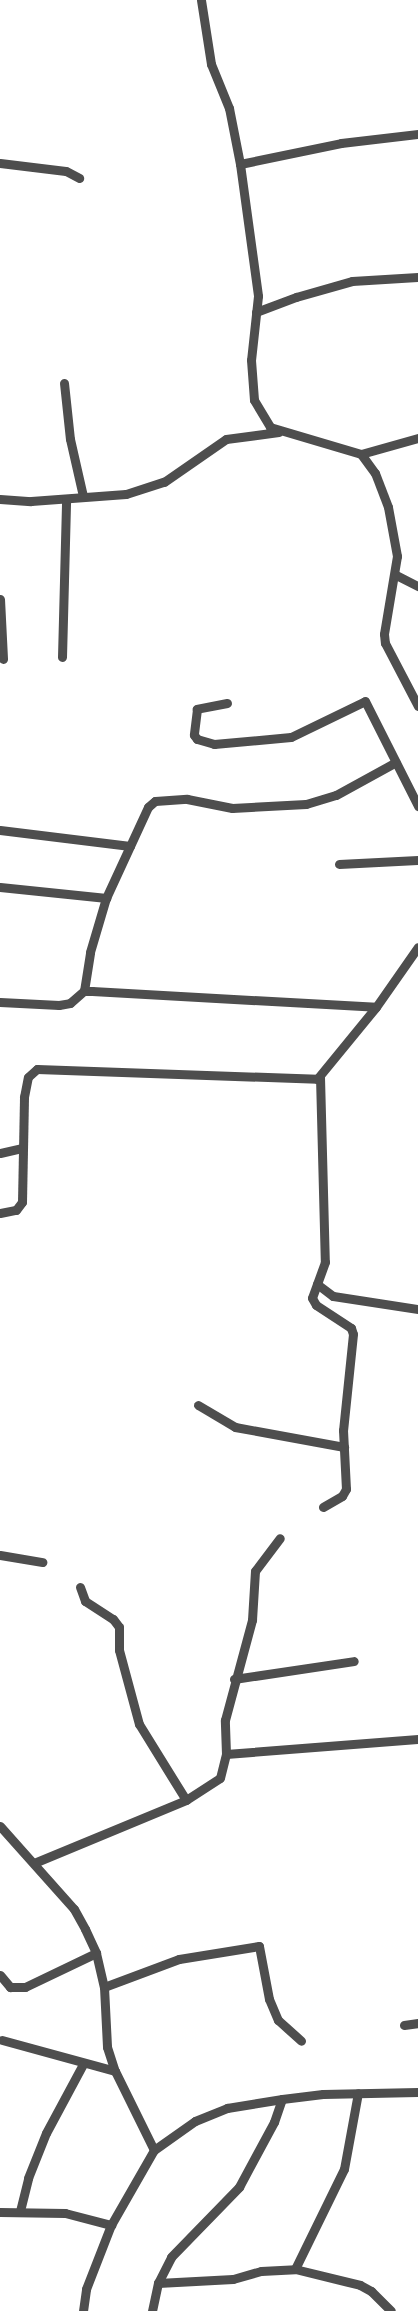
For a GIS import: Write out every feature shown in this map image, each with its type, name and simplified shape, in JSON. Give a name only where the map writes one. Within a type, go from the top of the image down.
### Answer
[{"type":"street","points":[[201,0],[211,64],[229,108],[240,164],[258,296],[251,360],[254,400],[262,418],[279,432]]},
{"type":"street","points":[[240,164],[341,143],[418,134]]},
{"type":"street","points":[[0,163],[66,172],[78,178]]},
{"type":"street","points":[[256,312],[296,296],[352,281],[418,277]]},
{"type":"street","points":[[64,383],[70,439],[82,496]]},
{"type":"street","points":[[0,499],[66,499],[82,496],[126,494],[164,482],[226,439],[279,432],[303,435],[361,454],[418,438]]},
{"type":"street","points":[[361,454],[375,473],[388,507],[397,556],[396,575],[384,634],[392,660],[417,702]]},
{"type":"street","points":[[62,657],[66,499]]},
{"type":"street","points":[[396,575],[418,586]]},
{"type":"street","points":[[0,599],[3,659]]},
{"type":"street","points":[[227,703],[197,709],[194,735],[197,740],[221,744],[291,738],[366,701],[418,806]]},
{"type":"street","points":[[0,1002],[59,1005],[70,1003],[84,991],[90,952],[106,898],[148,807],[162,798],[188,799],[232,808],[306,804],[336,795],[396,762]]},
{"type":"street","points":[[0,837],[3,830],[130,846]]},
{"type":"street","points":[[339,864],[418,860]]},
{"type":"street","points":[[0,887],[106,898]]},
{"type":"street","points":[[0,1213],[21,1207],[21,1148],[28,1077],[36,1069],[212,1073],[309,1080],[320,1077],[376,1007],[418,947]]},
{"type":"street","points":[[84,991],[376,1007]]},
{"type":"street","points":[[320,1077],[326,1249],[323,1275],[317,1284],[313,1302],[353,1330],[344,1447],[346,1489],[342,1496],[323,1507]]},
{"type":"street","points":[[0,1153],[21,1148]]},
{"type":"street","points":[[317,1284],[333,1296],[418,1308]]},
{"type":"street","points":[[198,1405],[235,1426],[344,1447]]},
{"type":"street","points":[[34,1863],[186,1800],[220,1778],[226,1754],[225,1720],[234,1679],[246,1649],[252,1620],[255,1571],[280,1538]]},
{"type":"street","points":[[0,1555],[42,1562]]},
{"type":"street","points":[[80,1587],[85,1601],[114,1619],[119,1627],[120,1650],[138,1724],[186,1800]]},
{"type":"street","points":[[234,1679],[354,1661]]},
{"type":"street","points":[[226,1754],[418,1738]]},
{"type":"street","points":[[0,1826],[74,1910],[96,1953],[104,1987],[107,2047],[116,2071],[154,2150]]},
{"type":"street","points":[[104,1987],[179,1959],[253,1944],[261,1950],[269,1999],[278,2020],[301,2041]]},
{"type":"street","points":[[0,1975],[10,1987],[26,1987],[96,1953]]},
{"type":"street","points":[[404,2025],[418,2023]]},
{"type":"street","points":[[2,2040],[83,2064],[116,2071]]},
{"type":"street","points":[[20,2211],[28,2178],[46,2133],[83,2064]]},
{"type":"street","points":[[83,2311],[86,2289],[111,2225],[154,2150],[203,2118],[227,2108],[282,2099],[358,2093],[418,2092]]},
{"type":"street","points":[[295,2269],[344,2169],[358,2093]]},
{"type":"street","points":[[152,2311],[158,2284],[171,2257],[239,2187],[274,2122],[282,2099]]},
{"type":"street","points":[[0,2212],[20,2211],[64,2214],[111,2225]]},
{"type":"street","points":[[158,2284],[233,2279],[261,2271],[295,2269],[371,2290],[391,2311]]}]
